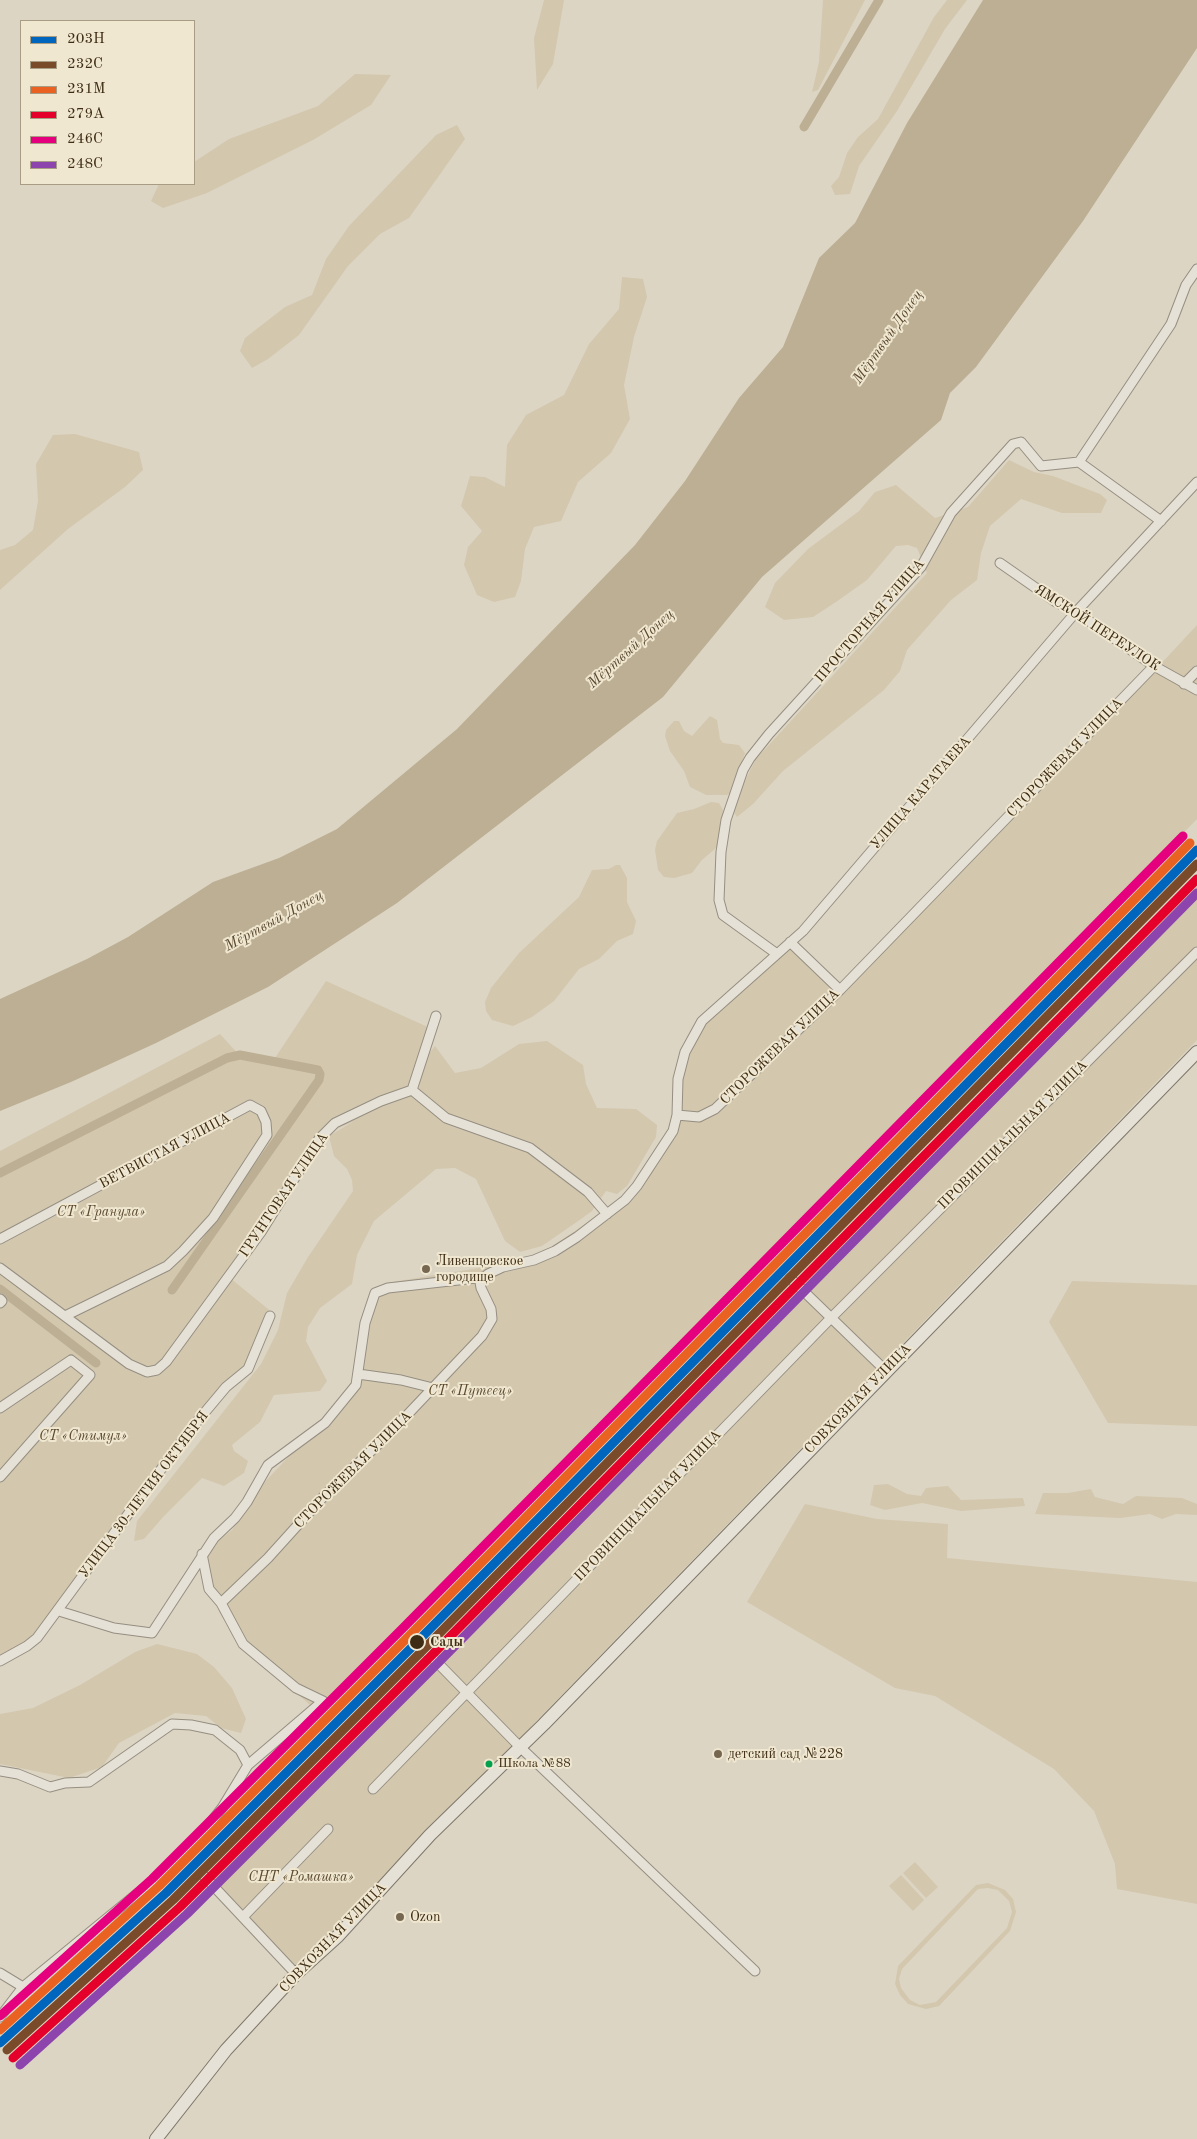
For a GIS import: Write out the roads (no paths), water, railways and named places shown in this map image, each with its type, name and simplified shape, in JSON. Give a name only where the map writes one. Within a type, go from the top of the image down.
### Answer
[{"type":"street","points":[[1161,522],[1079,462],[1171,324],[1186,285],[1197,269]]},
{"type":"street","name":"ПРОСТОРНАЯ УЛИЦА","points":[[777,954],[723,915],[720,910],[719,873],[726,820],[743,770],[750,758],[769,734],[921,567],[950,513],[1013,444],[1021,442],[1041,466],[1079,462]]},
{"type":"street","name":"УЛИЦА КАРАТАЕВА","points":[[677,1115],[678,1079],[685,1052],[702,1021],[803,930],[1076,612],[1197,482]]},
{"type":"street","name":"ЯМСКОЙ ПЕРЕУЛОК","points":[[1000,563],[1056,602],[1076,612],[1154,666],[1197,690]]},
{"type":"street","name":"СТОРОЖЕВАЯ УЛИЦА","points":[[677,1115],[699,1117],[715,1110],[840,990],[1154,666]]},
{"type":"street","points":[[1184,684],[1197,671]]},
{"type":"street","points":[[790,942],[840,990]]},
{"type":"street","name":"ПРОВИНЦИАЛЬНАЯ УЛИЦА","points":[[373,1789],[830,1319],[1197,952]]},
{"type":"street","points":[[436,1016],[412,1090],[446,1118],[530,1148],[588,1192],[607,1214]]},
{"type":"street","name":"СОВХОЗНАЯ УЛИЦА","points":[[156,2139],[226,2050],[296,1974],[338,1936],[430,1835],[520,1747],[1197,1052]]},
{"type":"street","name":"ГРУНТОВАЯ УЛИЦА","points":[[0,1268],[129,1364],[147,1372],[157,1370],[166,1362],[261,1232],[319,1139],[335,1123],[381,1101],[412,1090]]},
{"type":"street","name":"ВЕТВИСТАЯ УЛИЦА","points":[[0,1239],[250,1105],[261,1111],[266,1122],[267,1135],[213,1218],[167,1266],[64,1316]]},
{"type":"street","points":[[58,1611],[114,1628],[152,1633],[202,1554],[247,1502],[268,1465],[325,1423],[356,1385],[365,1323],[375,1293],[388,1288],[485,1277],[494,1270],[534,1260],[556,1251],[625,1200],[638,1186],[673,1131],[677,1115]]},
{"type":"street","name":"СТОРОЖЕВАЯ УЛИЦА","points":[[222,1604],[268,1558],[324,1496],[391,1432],[458,1363],[490,1324],[491,1309],[480,1282],[485,1277]]},
{"type":"street","points":[[790,1278],[830,1319],[886,1370]]},
{"type":"street","name":"УЛИЦА 30-ЛЕТИЯ ОКТЯБРЯ","points":[[0,1661],[32,1642],[58,1611],[128,1511],[190,1430],[226,1387],[248,1369],[270,1316]]},
{"type":"street","points":[[0,1408],[71,1360],[90,1375],[0,1477]]},
{"type":"street","points":[[358,1374],[401,1380],[433,1388]]},
{"type":"street","points":[[0,2017],[23,1987],[155,1879],[204,1831],[222,1808],[248,1765],[323,1701],[296,1688],[244,1644],[222,1604],[210,1589],[202,1554]]},
{"type":"street","points":[[427,1652],[520,1747],[755,1971]]},
{"type":"street","points":[[0,1771],[18,1774],[50,1787],[64,1783],[89,1782],[172,1724],[190,1724],[215,1730],[240,1750],[248,1765]]},
{"type":"street","points":[[243,1917],[328,1829]]},
{"type":"street","points":[[204,1876],[296,1974]]},
{"type":"street","points":[[0,1974],[23,1987]]},
{"type":"water","name":"Мёртвый Донец","points":[[983,0],[1197,0],[1197,48],[1083,221],[976,367],[950,393],[941,420],[762,577],[663,697],[397,903],[268,987],[156,1043],[71,1082],[0,1111],[0,999],[87,959],[128,937],[213,882],[279,858],[337,829],[457,729],[635,545],[685,481],[739,398],[783,347],[819,258],[855,223],[907,123]]},
{"type":"waterway","points":[[804,127],[879,0]]},
{"type":"waterway","points":[[0,1173],[227,1058],[240,1055],[318,1070],[320,1074],[319,1080],[172,1290]]},
{"type":"waterway","points":[[0,1289],[96,1363]]},
{"type":"place","name":"Ливенцовское городище","points":[[426,1269]]},
{"type":"place","name":"Сады","points":[[417,1642]]},
{"type":"place","name":"детский сад №228","points":[[718,1754]]},
{"type":"place","name":"Школа №88","points":[[489,1764]]},
{"type":"place","name":"Ozon","points":[[400,1917]]},
{"type":"park label","name":"СТ «Гранула»","points":[[101,1212]]},
{"type":"park label","name":"СТ «Путеец»","points":[[470,1391]]},
{"type":"park label","name":"СТ «Стимул»","points":[[83,1436]]},
{"type":"park label","name":"СНТ «Ромашка»","points":[[301,1877]]}]
